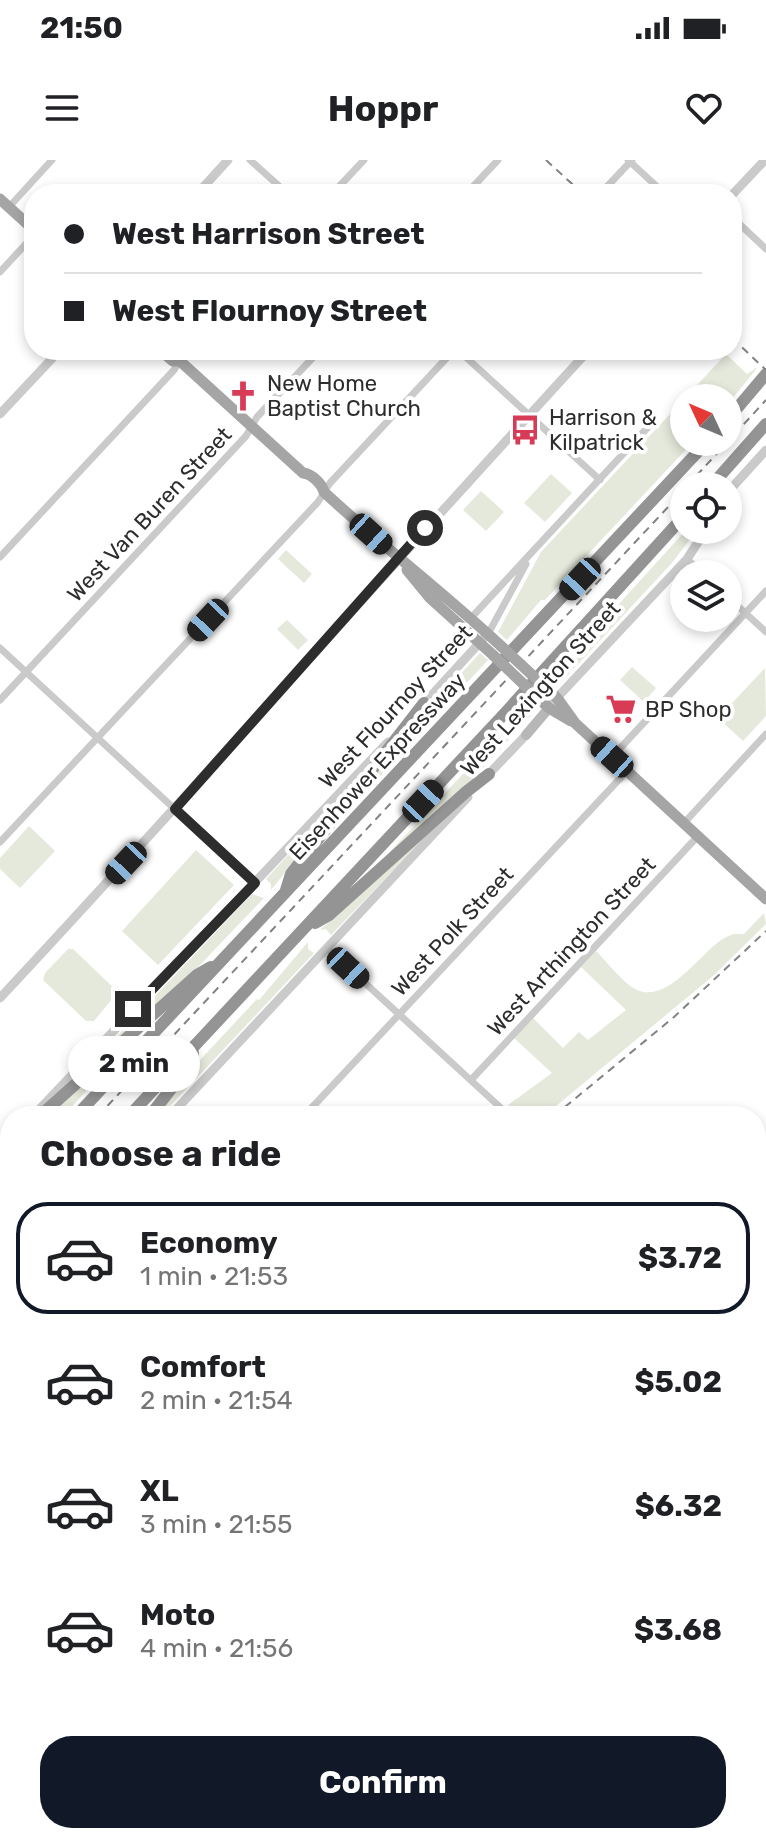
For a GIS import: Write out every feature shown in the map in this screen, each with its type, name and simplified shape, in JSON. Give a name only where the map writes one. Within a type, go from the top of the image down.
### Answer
[{"type":"highway","points":[[742,402],[766,374]]},
{"type":"highway","points":[[723,472],[766,424]]},
{"type":"highway","name":"Eisenhower Expressway","points":[[85,1106],[694,456]]},
{"type":"highway","points":[[138,1106],[670,531]]},
{"type":"highway","points":[[284,895],[291,874],[424,703]]},
{"type":"highway","points":[[301,931],[329,915],[489,774]]},
{"type":"highway","points":[[51,1106],[197,975],[224,959]]},
{"type":"highway","points":[[158,1106],[187,1068],[197,1044]]},
{"type":"main road","points":[[4,203],[24,223]]},
{"type":"main road","points":[[188,360],[252,427],[323,487],[324,492],[399,560],[430,598],[484,638],[766,898]]},
{"type":"main road","name":"West Lexington Street","points":[[526,735],[553,703]]},
{"type":"street","points":[[25,184],[52,160]]},
{"type":"street","points":[[206,184],[228,160]]},
{"type":"street","points":[[250,160],[277,184]]},
{"type":"street","points":[[341,184],[364,160]]},
{"type":"street","points":[[475,184],[498,160]]},
{"type":"street","points":[[742,184],[765,160]]},
{"type":"street","points":[[609,184],[630,161],[654,184]]},
{"type":"street","points":[[4,203],[24,185]]},
{"type":"street","points":[[742,226],[766,249]]},
{"type":"street","points":[[0,272],[24,244]]},
{"type":"street","points":[[0,414],[51,360]]},
{"type":"street","points":[[0,557],[165,380],[179,360]]},
{"type":"street","name":"West Van Buren Street","points":[[0,700],[246,436],[257,417],[311,360]]},
{"type":"street","points":[[0,842],[447,360]]},
{"type":"street","points":[[467,360],[600,480]]},
{"type":"street","points":[[0,998],[175,809],[580,360]]},
{"type":"street","name":"West Flournoy Street","points":[[467,623],[648,427]]},
{"type":"street","points":[[742,477],[766,450]]},
{"type":"street","name":"West Lexington Street","points":[[553,703],[687,559],[697,544]]},
{"type":"street","name":"West Flournoy Street","points":[[43,1106],[484,638],[534,551]]},
{"type":"street","points":[[612,757],[766,591]]},
{"type":"street","points":[[742,610],[766,632]]},
{"type":"street","points":[[0,648],[255,883]]},
{"type":"street","points":[[684,823],[766,734]]},
{"type":"street","name":"West Lexington Street","points":[[179,1106],[526,735]]},
{"type":"street","name":"West Polk Street","points":[[313,1106],[627,771]]},
{"type":"street","name":"West Arthington Street","points":[[471,1080],[698,836]]},
{"type":"street","points":[[327,948],[499,1106]]},
{"type":"shaded area","points":[[720,360],[732,360],[747,374],[758,367],[742,387],[742,384],[698,384]]},
{"type":"shaded area","points":[[670,414],[670,456],[680,456],[545,600],[541,600],[507,640],[498,632],[541,552]]},
{"type":"shaded area","points":[[551,474],[572,493],[545,522],[524,503]]},
{"type":"shaded area","points":[[481,491],[504,512],[486,531],[463,510]]},
{"type":"shaded area","points":[[673,544],[686,544],[556,688],[549,681]]},
{"type":"shaded area","points":[[286,550],[312,574],[304,583],[278,559]]},
{"type":"shaded area","points":[[287,620],[308,640],[298,650],[277,629]]},
{"type":"shaded area","points":[[480,653],[488,660],[347,812],[417,721]]},
{"type":"shaded area","points":[[632,667],[656,688],[644,702],[620,680]]},
{"type":"shaded area","points":[[765,668],[766,716],[743,741],[718,718]]},
{"type":"shaded area","points":[[530,701],[538,708],[474,778],[388,857],[495,743]]},
{"type":"shaded area","points":[[372,764],[271,890],[271,884],[266,879]]},
{"type":"shaded area","points":[[442,820],[331,935],[326,929],[320,930]]},
{"type":"shaded area","points":[[29,826],[55,851],[20,888],[0,869],[0,858]]},
{"type":"shaded area","points":[[196,850],[234,885],[158,965],[122,931]]},
{"type":"shaded area","points":[[252,894],[264,898],[178,988],[62,1094]]},
{"type":"shaded area","points":[[764,913],[766,924],[713,976],[556,1106],[508,1105],[552,1073],[514,1038],[533,1018],[563,1048],[579,1032],[588,1040],[626,1010],[581,967],[596,951],[632,987],[650,992],[676,981],[721,940],[733,934],[744,934]]},
{"type":"shaded area","points":[[308,942],[308,949],[314,953],[170,1106],[162,1106],[186,1075],[259,1000]]},
{"type":"shaded area","points":[[68,949],[73,949],[118,992],[94,1021],[86,1021],[43,980],[45,973]]},
{"type":"shaded area","points":[[126,1044],[128,1046],[72,1106],[60,1106]]},
{"type":"railway","points":[[546,160],[572,184]]},
{"type":"railway","points":[[742,347],[766,370]]},
{"type":"railway","points":[[700,472],[766,400]]},
{"type":"railway","points":[[107,1106],[670,505]]},
{"type":"railway","points":[[566,1106],[674,1017],[766,931]]},
{"type":"place","name":"New Home Baptist Church","points":[[243,396]]},
{"type":"place","name":"Harrison & Kilpatrick","points":[[525,430]]},
{"type":"place","name":"BP Shop","points":[[621,709]]},
{"type":"route","points":[[133,1009],[255,883],[175,809],[425,528]]}]
